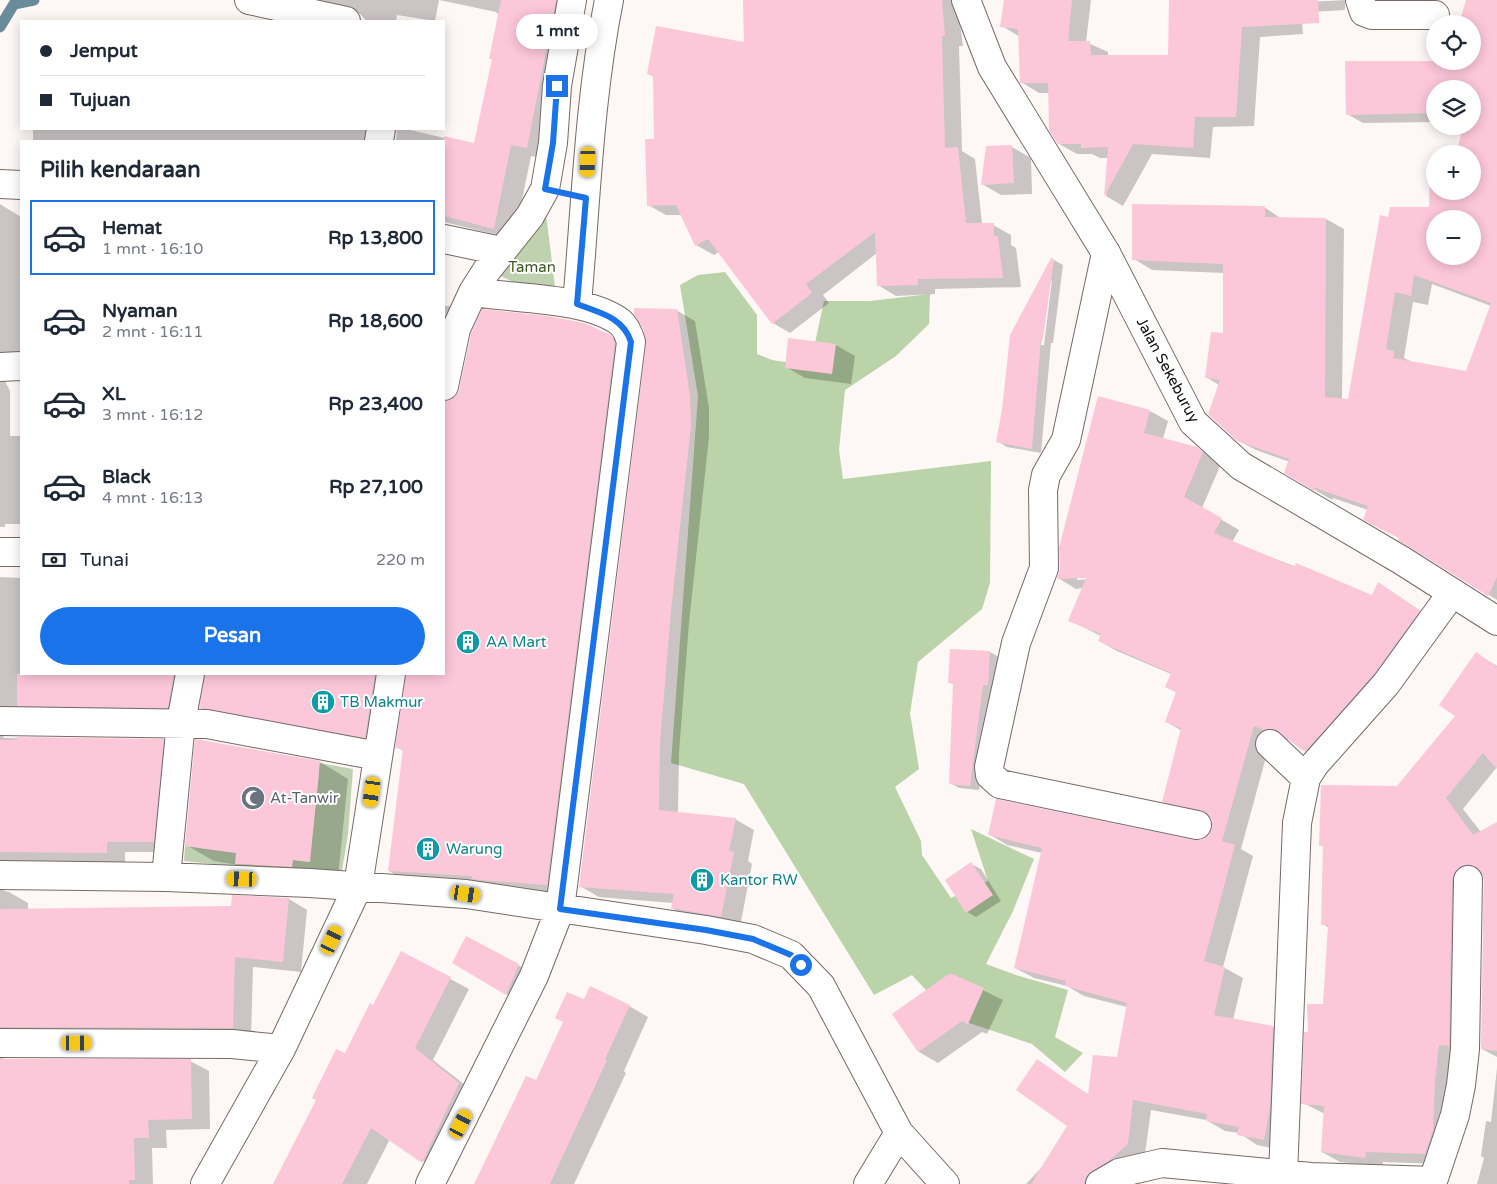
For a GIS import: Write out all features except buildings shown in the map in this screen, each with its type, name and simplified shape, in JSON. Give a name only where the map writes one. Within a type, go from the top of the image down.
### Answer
[{"type":"street","points":[[249,0],[341,20]]},
{"type":"street","points":[[445,381],[456,330],[473,292],[501,251],[530,216],[545,189],[553,143],[557,86],[572,0]]},
{"type":"street","points":[[577,304],[586,198],[589,134],[600,42],[609,0]]},
{"type":"street","name":"Jalan Sekeburuy","points":[[966,0],[992,66],[1106,253],[1193,422],[1213,443],[1248,470],[1497,621]]},
{"type":"street","points":[[1360,0],[1364,12],[1372,15],[1426,15]]},
{"type":"street","points":[[0,184],[20,185]]},
{"type":"street","points":[[545,189],[586,198]]},
{"type":"street","points":[[445,239],[501,251]]},
{"type":"street","points":[[1106,253],[1066,440],[1046,475],[1043,490],[1044,568],[1016,643],[989,767],[990,776],[1000,784],[1197,825]]},
{"type":"street","points":[[430,1184],[534,976],[560,909],[631,342],[628,332],[621,322],[577,304],[473,292]]},
{"type":"street","points":[[0,367],[20,366]]},
{"type":"street","points":[[0,552],[20,552]]},
{"type":"street","points":[[1283,1175],[1297,823],[1306,778],[1315,764],[1386,684],[1452,593]]},
{"type":"street","points":[[166,877],[181,722],[190,675]]},
{"type":"street","points":[[205,1184],[281,1049],[358,886],[392,675]]},
{"type":"street","points":[[0,721],[181,722],[207,724],[378,756]]},
{"type":"street","points":[[1270,744],[1306,778]]},
{"type":"street","points":[[0,875],[166,877],[358,886],[466,894],[706,930],[753,939],[791,955],[820,986],[899,1133],[945,1184]]},
{"type":"street","points":[[1100,1184],[1119,1173],[1162,1163],[1283,1175],[1309,1180],[1432,1183],[1455,1115],[1461,1085],[1465,1050],[1468,880]]},
{"type":"street","points":[[0,1042],[232,1044],[281,1049]]},
{"type":"street","points":[[868,1184],[899,1133]]},
{"type":"green space","name":"Taman","points":[[546,214],[557,303],[484,268],[521,248],[533,235]]},
{"type":"green space","points":[[725,272],[757,315],[757,354],[772,360],[810,366],[824,301],[870,301],[930,294],[929,324],[896,356],[845,390],[839,450],[843,479],[991,461],[990,583],[982,609],[918,662],[910,713],[919,769],[895,787],[921,841],[922,855],[951,898],[988,881],[971,829],[1034,859],[1013,911],[986,964],[1068,990],[1055,1037],[1083,1053],[1065,1072],[1032,1044],[951,1017],[912,975],[874,995],[744,784],[671,763],[698,396],[680,285],[698,275]]},
{"type":"green space","points":[[197,741],[353,769],[348,834],[341,877],[184,861],[185,846],[309,862],[319,775],[193,753]]},
{"type":"waterway","points":[[0,27],[14,4],[34,0]]},
{"type":"place","name":"AA Mart","points":[[468,642]]},
{"type":"place","name":"TB Makmur","points":[[323,702]]},
{"type":"place","name":"At-Tanwir","points":[[253,798]]},
{"type":"place","name":"Warung","points":[[428,849]]},
{"type":"place","name":"Kantor RW","points":[[702,880]]},
{"type":"route","points":[[557,86],[553,143],[545,189],[586,198],[577,304],[621,322],[628,332],[631,342],[560,909],[636,919],[753,939],[791,955],[801,965]]}]
